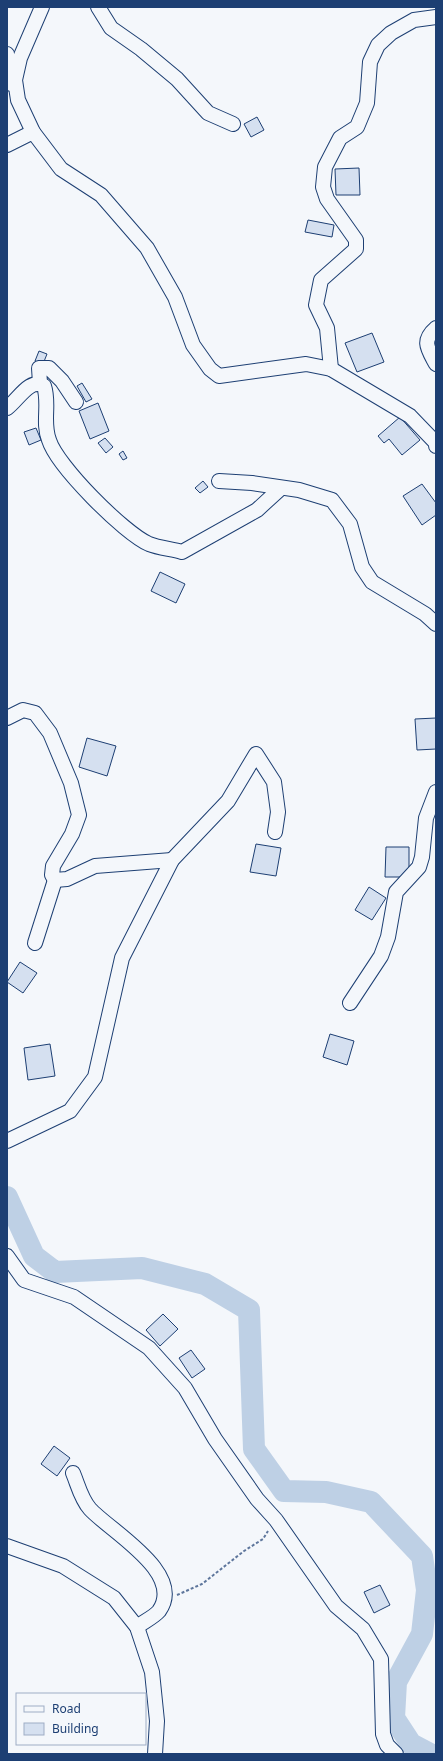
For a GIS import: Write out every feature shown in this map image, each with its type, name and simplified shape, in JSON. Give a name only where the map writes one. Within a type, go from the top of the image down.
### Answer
[{"type":"street","points":[[18,100],[15,80],[20,58],[42,7]]},
{"type":"street","points":[[98,7],[111,28],[141,49],[177,79],[208,113],[233,124]]},
{"type":"street","points":[[331,370],[327,328],[316,305],[321,280],[356,249],[356,240],[327,199],[323,187],[324,167],[340,138],[357,127],[367,103],[370,62],[378,45],[391,33],[414,20],[436,17]]},
{"type":"street","points":[[7,54],[12,92],[18,100],[33,132],[62,169],[101,195],[147,248],[175,297],[194,345],[210,369],[219,376],[306,364],[331,370],[410,416],[436,446]]},
{"type":"street","points":[[7,145],[33,132]]},
{"type":"street","points":[[436,328],[427,337],[427,347],[436,364]]},
{"type":"street","points":[[76,402],[62,381],[48,368],[40,368],[40,383],[44,386],[47,393],[46,427],[48,439],[55,454],[103,508],[125,528],[149,544],[182,552],[257,510],[281,488]]},
{"type":"street","points":[[7,408],[32,384],[40,383]]},
{"type":"street","points":[[219,481],[252,483],[299,490],[332,500],[350,524],[362,567],[372,582],[425,614],[436,624]]},
{"type":"street","points":[[7,718],[23,710],[35,714],[50,733],[71,783],[79,814],[72,834],[53,866],[52,875],[55,880],[35,942]]},
{"type":"street","points":[[7,1141],[70,1111],[95,1077],[122,958],[172,860],[228,801],[256,754],[274,782],[278,812],[275,832]]},
{"type":"street","points":[[350,1003],[381,956],[388,937],[396,892],[419,867],[422,857],[426,818],[436,792]]},
{"type":"street","points":[[55,880],[67,879],[95,866],[172,860]]},
{"type":"street","points":[[7,1256],[24,1280],[74,1297],[149,1348],[185,1388],[215,1439],[257,1499],[276,1520],[336,1606],[363,1629],[381,1659],[383,1734],[387,1745],[396,1754]]},
{"type":"street","points":[[73,1473],[82,1496],[90,1508],[120,1533],[152,1563],[164,1587],[165,1597],[158,1611],[137,1627]]},
{"type":"street","points":[[7,1546],[63,1566],[114,1598],[137,1627],[152,1672],[157,1721],[155,1754]]},
{"type":"path","points":[[165,1597],[176,1595],[202,1584],[244,1551],[263,1539],[276,1520]]},
{"type":"building","points":[[257,117],[264,130],[251,137],[244,124]]},
{"type":"building","points":[[359,168],[360,195],[336,195],[335,169]]},
{"type":"building","points":[[308,220],[334,225],[332,237],[305,232]]},
{"type":"building","points":[[372,333],[384,362],[357,372],[345,343]]},
{"type":"building","points":[[39,351],[47,354],[43,364],[35,361]]},
{"type":"building","points":[[82,383],[92,399],[86,402],[77,386]]},
{"type":"building","points":[[98,403],[109,431],[90,439],[79,411]]},
{"type":"building","points":[[400,417],[420,440],[402,455],[389,439],[384,443],[378,436]]},
{"type":"building","points":[[36,428],[41,440],[29,445],[24,432]]},
{"type":"building","points":[[105,438],[113,447],[106,453],[98,443]]},
{"type":"building","points":[[123,451],[127,458],[123,460],[119,454]]},
{"type":"building","points":[[203,481],[208,487],[200,493],[195,488]]},
{"type":"building","points":[[422,484],[436,503],[436,515],[422,525],[403,496]]},
{"type":"building","points":[[160,572],[185,584],[176,603],[151,591]]},
{"type":"building","points":[[436,718],[436,749],[417,750],[415,719]]},
{"type":"building","points":[[87,738],[116,746],[107,776],[79,767]]},
{"type":"building","points":[[256,844],[281,848],[276,876],[250,872]]},
{"type":"building","points":[[386,847],[409,847],[409,877],[385,877]]},
{"type":"building","points":[[369,887],[386,898],[372,920],[355,910]]},
{"type":"building","points":[[20,962],[37,973],[23,993],[7,982]]},
{"type":"building","points":[[330,1034],[354,1041],[347,1065],[323,1057]]},
{"type":"building","points":[[50,1044],[55,1076],[28,1080],[24,1048]]},
{"type":"building","points":[[163,1314],[178,1329],[160,1346],[146,1330]]},
{"type":"building","points":[[191,1350],[205,1369],[192,1378],[179,1358]]},
{"type":"building","points":[[54,1446],[70,1458],[57,1476],[41,1464]]},
{"type":"building","points":[[380,1585],[390,1605],[374,1613],[364,1592]]},
{"type":"waterway","points":[[7,1197],[34,1256],[55,1272],[142,1268],[205,1284],[249,1310],[254,1449],[284,1491],[326,1492],[371,1502],[422,1556],[427,1590],[422,1634],[396,1682],[394,1718],[411,1744],[430,1754]]}]
